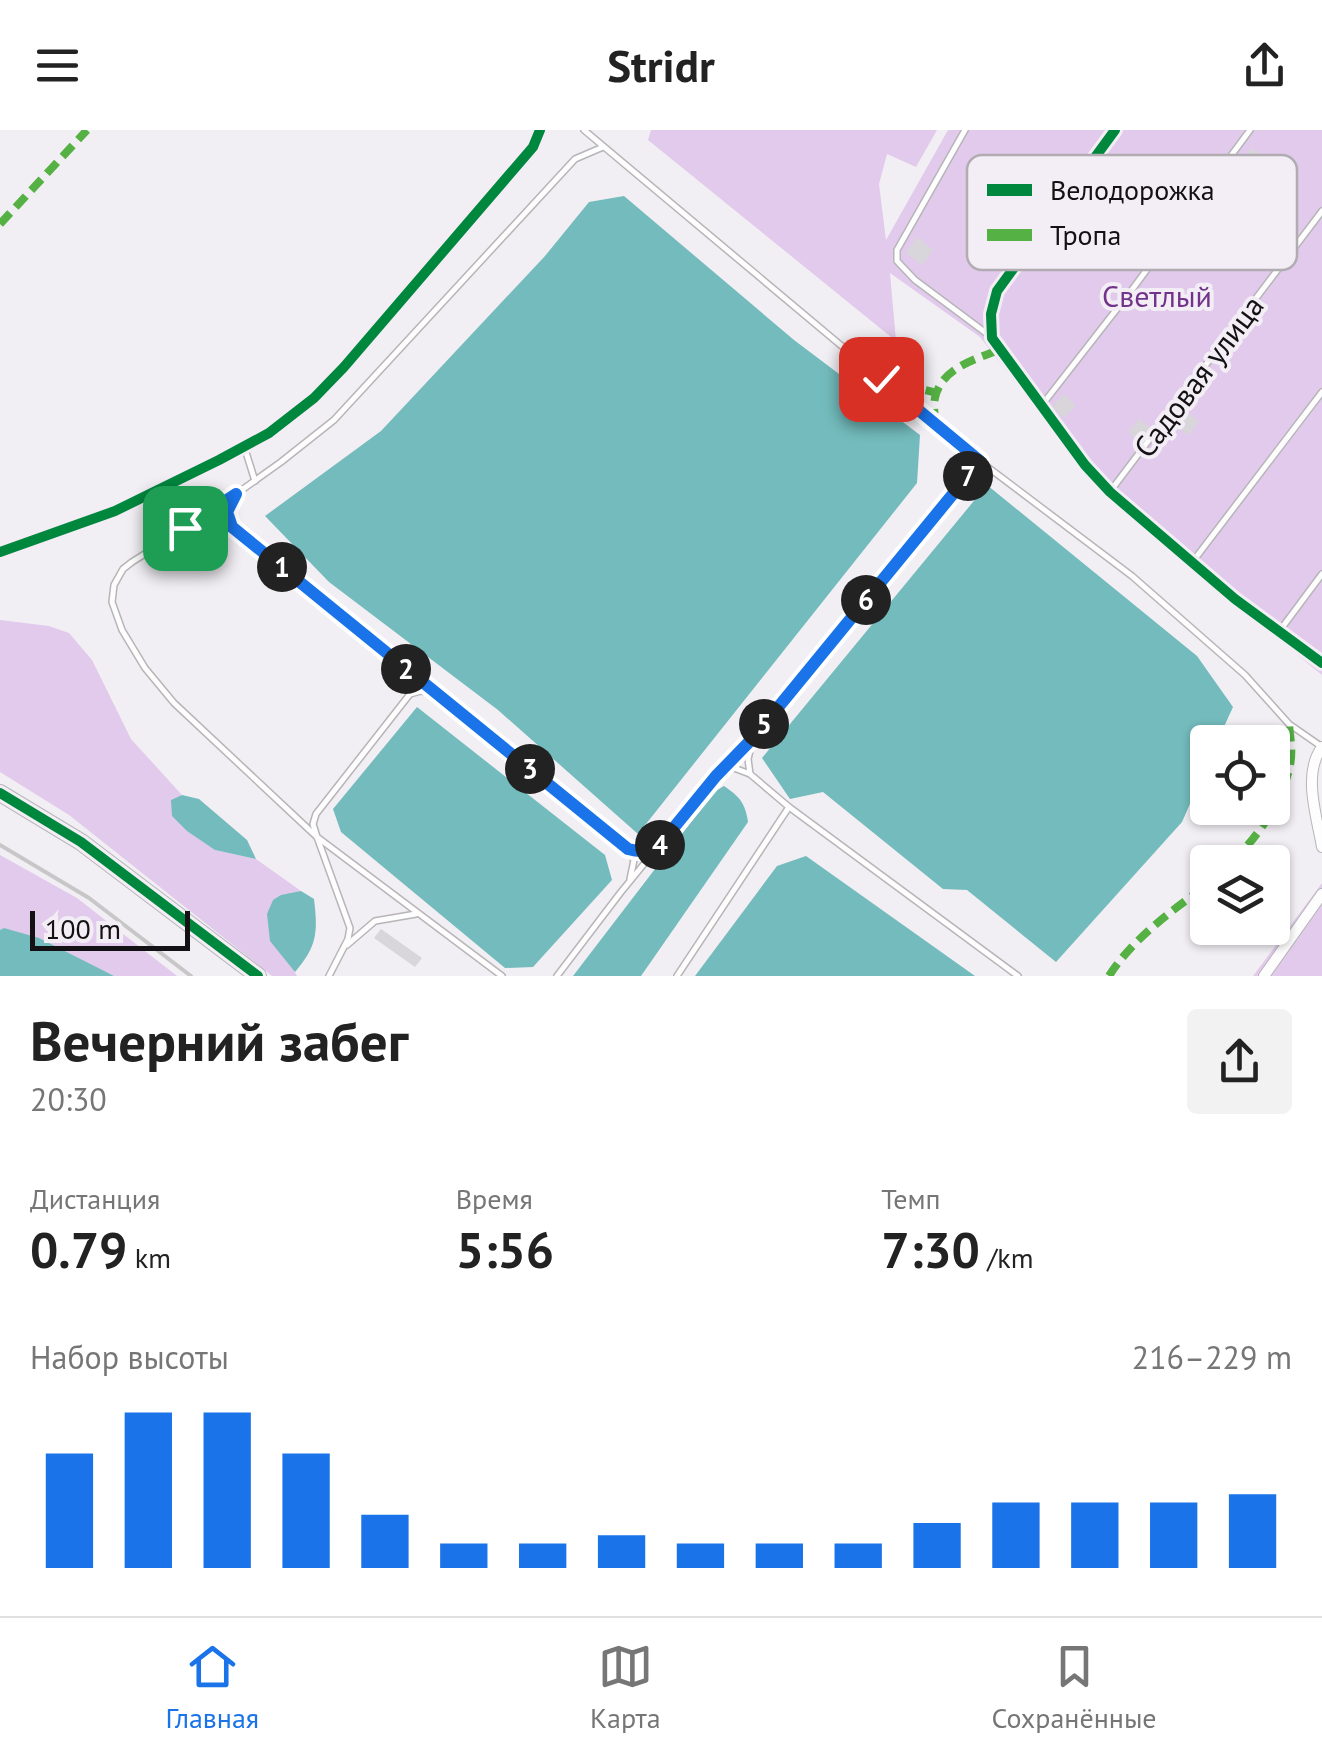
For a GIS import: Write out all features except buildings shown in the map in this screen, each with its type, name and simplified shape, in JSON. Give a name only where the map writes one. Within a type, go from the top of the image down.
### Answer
[{"type":"street","points":[[0,552],[115,511],[268,433],[314,398],[533,147],[540,130]]},
{"type":"street","points":[[1097,155],[1115,130]]},
{"type":"street","points":[[1012,270],[997,291],[991,314],[992,338],[1086,465],[1110,492],[1234,599],[1322,664]]},
{"type":"street","points":[[1322,747],[1316,755],[1312,782],[1322,847]]},
{"type":"street","points":[[0,792],[81,842],[258,976]]},
{"type":"street","points":[[1264,976],[1322,894]]},
{"type":"lane","points":[[584,130],[980,461],[1132,576],[1245,675],[1290,724],[1322,747]]},
{"type":"lane","points":[[965,130],[897,250],[896,260],[915,280],[992,338]]},
{"type":"lane","points":[[1232,155],[1250,130]]},
{"type":"lane","points":[[502,976],[316,837],[174,703],[145,668],[122,630],[112,602],[114,585],[122,569],[236,494],[334,420],[575,159],[603,147]]},
{"type":"lane","name":"Садовая улица","points":[[1297,244],[1322,211]]},
{"type":"lane","points":[[1042,405],[1147,270]]},
{"type":"lane","name":"Садовая улица","points":[[1110,492],[1277,270]]},
{"type":"lane","points":[[1192,563],[1322,392]]},
{"type":"lane","points":[[244,446],[254,481]]},
{"type":"lane","points":[[558,976],[716,776],[753,738],[980,461]]},
{"type":"lane","points":[[236,494],[227,512],[232,527],[628,849],[634,860],[630,882]]},
{"type":"lane","points":[[1279,632],[1322,574]]},
{"type":"lane","points":[[406,669],[410,694]]},
{"type":"lane","points":[[329,976],[350,928],[316,837],[316,814],[410,694],[434,693]]},
{"type":"lane","points":[[750,774],[748,759],[753,738]]},
{"type":"lane","points":[[716,776],[734,768],[750,774],[1018,976]]},
{"type":"lane","points":[[678,976],[789,807]]},
{"type":"lane","points":[[628,849],[640,852],[658,847]]},
{"type":"lane","points":[[343,949],[375,920],[419,914]]},
{"type":"green space","name":"Светлый","points":[[651,130],[937,130],[916,167],[887,154],[879,184],[886,240],[948,130],[1322,130],[1322,675],[1108,500],[980,337],[890,273],[896,341],[648,140]]},
{"type":"green space","points":[[0,620],[49,626],[69,633],[92,660],[131,739],[182,795],[171,800],[215,850],[256,859],[301,891],[273,900],[269,912],[270,931],[297,976],[272,976],[69,815],[0,772]]},
{"type":"green space","points":[[0,855],[77,898],[177,976],[114,976],[4,928],[0,930]]},
{"type":"green space","points":[[1322,883],[1322,976],[1253,976],[1276,945],[1290,945],[1290,926]]},
{"type":"water","points":[[624,196],[794,340],[920,435],[917,483],[638,834],[498,710],[329,582],[265,516],[381,431],[545,256],[589,202]]},
{"type":"water","points":[[987,485],[1197,656],[1233,707],[1225,725],[1190,725],[1190,804],[1182,822],[1056,962],[967,890],[943,889],[823,792],[790,799],[762,758]]},
{"type":"water","points":[[417,707],[605,855],[612,880],[533,967],[505,968],[341,832],[333,809]]},
{"type":"water","points":[[724,786],[741,801],[748,822],[641,976],[573,976],[714,792]]},
{"type":"water","points":[[182,795],[199,799],[247,840],[256,859],[215,850],[187,831],[172,816],[171,800]]},
{"type":"water","points":[[806,856],[975,976],[695,976],[777,866]]},
{"type":"water","points":[[301,891],[314,899],[316,930],[308,954],[295,972],[270,941],[267,914],[273,900]]},
{"type":"water","points":[[0,930],[39,938],[114,976],[0,976]]},
{"type":"railway","points":[[0,845],[89,898],[191,976]]},
{"type":"marked path","points":[[0,224],[87,130]]},
{"type":"marked path","points":[[935,424],[935,398],[944,379],[961,366],[1001,349]]},
{"type":"marked path","points":[[881,379],[937,393]]},
{"type":"marked path","points":[[1247,845],[1275,805],[1286,779],[1291,760],[1289,724]]},
{"type":"marked path","points":[[1109,976],[1141,937],[1190,898]]},
{"type":"cycle path","points":[[0,552],[115,511],[219,460],[269,433],[314,398],[533,147],[540,130]]},
{"type":"cycle path","points":[[1097,155],[1115,130]]},
{"type":"cycle path","points":[[1012,270],[997,291],[991,314],[992,338],[1085,465],[1110,492],[1235,599],[1322,663]]},
{"type":"cycle path","points":[[0,793],[81,842],[258,976]]},
{"type":"route","points":[[185,528],[236,494],[227,512],[232,527],[628,849],[650,850],[658,847],[753,738],[980,461],[881,379]]}]
